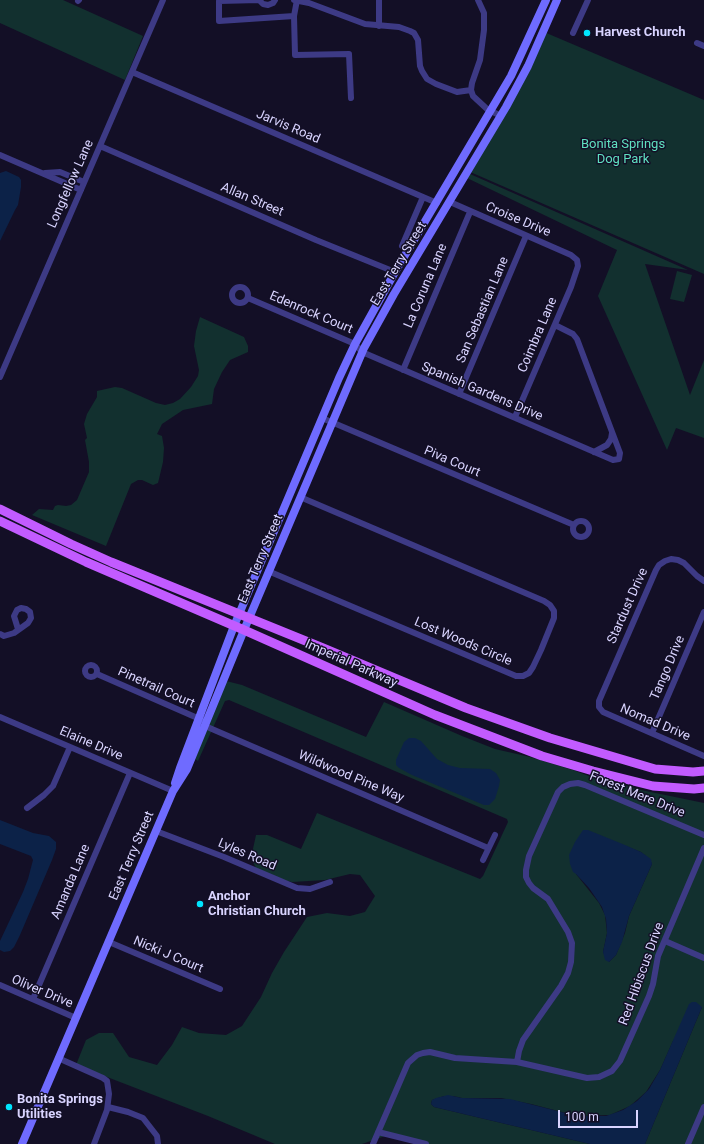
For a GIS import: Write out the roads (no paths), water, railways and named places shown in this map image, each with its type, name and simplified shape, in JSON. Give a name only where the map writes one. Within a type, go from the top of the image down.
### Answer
[{"type":"main road","name":"Imperial Parkway","points":[[0,509],[71,544],[466,708],[550,738],[655,769],[692,772],[704,771]]},
{"type":"main road","name":"Imperial Parkway","points":[[0,521],[86,562],[435,715],[542,756],[653,786],[694,789],[704,788]]},
{"type":"street","name":"Longfellow Lane","points":[[0,377],[163,0]]},
{"type":"street","points":[[275,0],[273,3],[268,5],[263,4],[259,0],[219,1],[219,21],[294,16]]},
{"type":"street","points":[[351,98],[349,54],[295,55],[294,16],[296,0],[309,3],[365,24],[402,28],[414,34],[419,45],[420,66],[428,79],[436,84],[457,92],[471,90]]},
{"type":"street","points":[[379,0],[379,26]]},
{"type":"street","points":[[478,0],[484,13],[484,30],[480,60],[471,90],[473,96],[487,109],[501,116]]},
{"type":"street","points":[[203,722],[234,626],[355,344],[395,272],[511,76],[546,0]]},
{"type":"street","name":"East Terry Street","points":[[22,1144],[173,791],[187,769],[203,722],[244,630],[362,352],[384,311],[501,116],[528,66],[557,0]]},
{"type":"street","points":[[573,33],[588,0]]},
{"type":"street","points":[[697,44],[704,46]]},
{"type":"street","name":"Jarvis Road","points":[[132,72],[437,203]]},
{"type":"street","name":"Allan Street","points":[[100,146],[316,240],[395,272]]},
{"type":"street","points":[[0,155],[81,190]]},
{"type":"street","points":[[44,173],[60,172],[84,182]]},
{"type":"street","points":[[402,246],[423,197]]},
{"type":"street","name":"Croise Drive","points":[[450,202],[571,255],[577,260]]},
{"type":"street","name":"La Coruna Lane","points":[[403,370],[470,212]]},
{"type":"street","name":"San Sebastian Lane","points":[[459,394],[526,236]]},
{"type":"street","name":"Coimbra Lane","points":[[515,417],[555,325],[578,266],[577,260]]},
{"type":"street","name":"Edenrock Court","points":[[248,298],[355,344],[362,352]]},
{"type":"street","name":"Spanish Gardens Drive","points":[[362,352],[613,460],[619,458],[620,453],[578,339],[567,330],[555,325]]},
{"type":"street","name":"Piva Court","points":[[322,418],[574,525]]},
{"type":"street","points":[[594,452],[607,445],[611,439],[612,433]]},
{"type":"street","points":[[300,498],[298,490],[312,451],[314,438]]},
{"type":"street","name":"Lost Woods Circle","points":[[268,571],[516,676],[523,676],[529,673],[541,650],[554,618],[554,611],[550,605],[544,601],[300,498]]},
{"type":"street","name":"Stardust Drive","points":[[599,707],[599,701],[659,565],[671,559],[678,560],[684,563],[704,581]]},
{"type":"street","name":"Tango Drive","points":[[652,733],[704,612]]},
{"type":"street","points":[[0,634],[4,636],[18,630]]},
{"type":"street","name":"Pinetrail Court","points":[[97,674],[203,722]]},
{"type":"street","name":"Nomad Drive","points":[[599,707],[603,712],[704,756]]},
{"type":"street","name":"Elaine Drive","points":[[0,717],[173,791]]},
{"type":"street","name":"Wildwood Pine Way","points":[[203,722],[488,848]]},
{"type":"street","points":[[27,808],[53,786],[70,747]]},
{"type":"street","name":"Amanda Lane","points":[[33,999],[130,773]]},
{"type":"street","name":"Forest Mere Drive","points":[[517,1062],[519,1051],[524,1040],[561,986],[568,973],[571,962],[572,943],[568,932],[548,899],[533,888],[529,883],[526,870],[529,856],[558,792],[563,787],[570,784],[578,783],[585,785],[704,835]]},
{"type":"street","name":"Lyles Road","points":[[156,831],[217,854],[297,888],[310,889],[330,882]]},
{"type":"street","points":[[484,860],[495,835]]},
{"type":"street","name":"Red Hibiscus Drive","points":[[373,1144],[408,1063],[416,1055],[430,1052],[455,1058],[517,1062],[587,1078],[599,1078],[612,1071],[620,1061],[649,996],[653,984],[656,963],[704,848]]},
{"type":"street","points":[[665,941],[704,958]]},
{"type":"street","name":"Nicki J Court","points":[[109,942],[220,989]]},
{"type":"street","name":"Oliver Drive","points":[[0,985],[76,1018]]},
{"type":"street","points":[[58,1058],[103,1078],[107,1082],[109,1094],[108,1107],[94,1144]]},
{"type":"street","points":[[108,1107],[128,1112],[143,1118],[157,1136],[158,1144]]},
{"type":"street","points":[[688,1144],[704,1107]]},
{"type":"street","points":[[378,1132],[426,1144]]},
{"type":"water","points":[[6,171],[19,177],[21,180],[21,187],[18,205],[0,241],[0,173]]},
{"type":"water","points":[[409,738],[415,738],[421,741],[437,759],[448,765],[460,768],[490,769],[496,773],[500,780],[495,799],[489,805],[484,805],[412,775],[399,768],[396,765],[396,760],[404,742]]},
{"type":"water","points":[[0,820],[33,833],[49,836],[56,842],[56,849],[52,860],[20,935],[14,947],[10,951],[4,952],[0,950],[0,941],[23,892],[33,860],[31,856],[0,844]]},
{"type":"water","points":[[583,830],[588,830],[641,852],[651,859],[652,864],[629,916],[622,942],[616,955],[609,962],[605,960],[603,952],[607,933],[606,919],[602,907],[589,888],[573,872],[570,864],[569,855]]},
{"type":"water","points":[[696,1002],[702,1007],[645,1144],[590,1144],[434,1107],[431,1104],[432,1100],[448,1095],[462,1098],[510,1099],[577,1116],[606,1116],[623,1110],[637,1101],[649,1089],[660,1070],[689,1004]]},
{"type":"place","name":"Harvest Church","points":[[587,33]]},
{"type":"place","name":"Anchor Christian Church","points":[[200,904]]},
{"type":"place","name":"Bonita Springs Utilities","points":[[9,1107]]},
{"type":"park label","name":"Bonita Springs Dog Park","points":[[623,152]]}]
